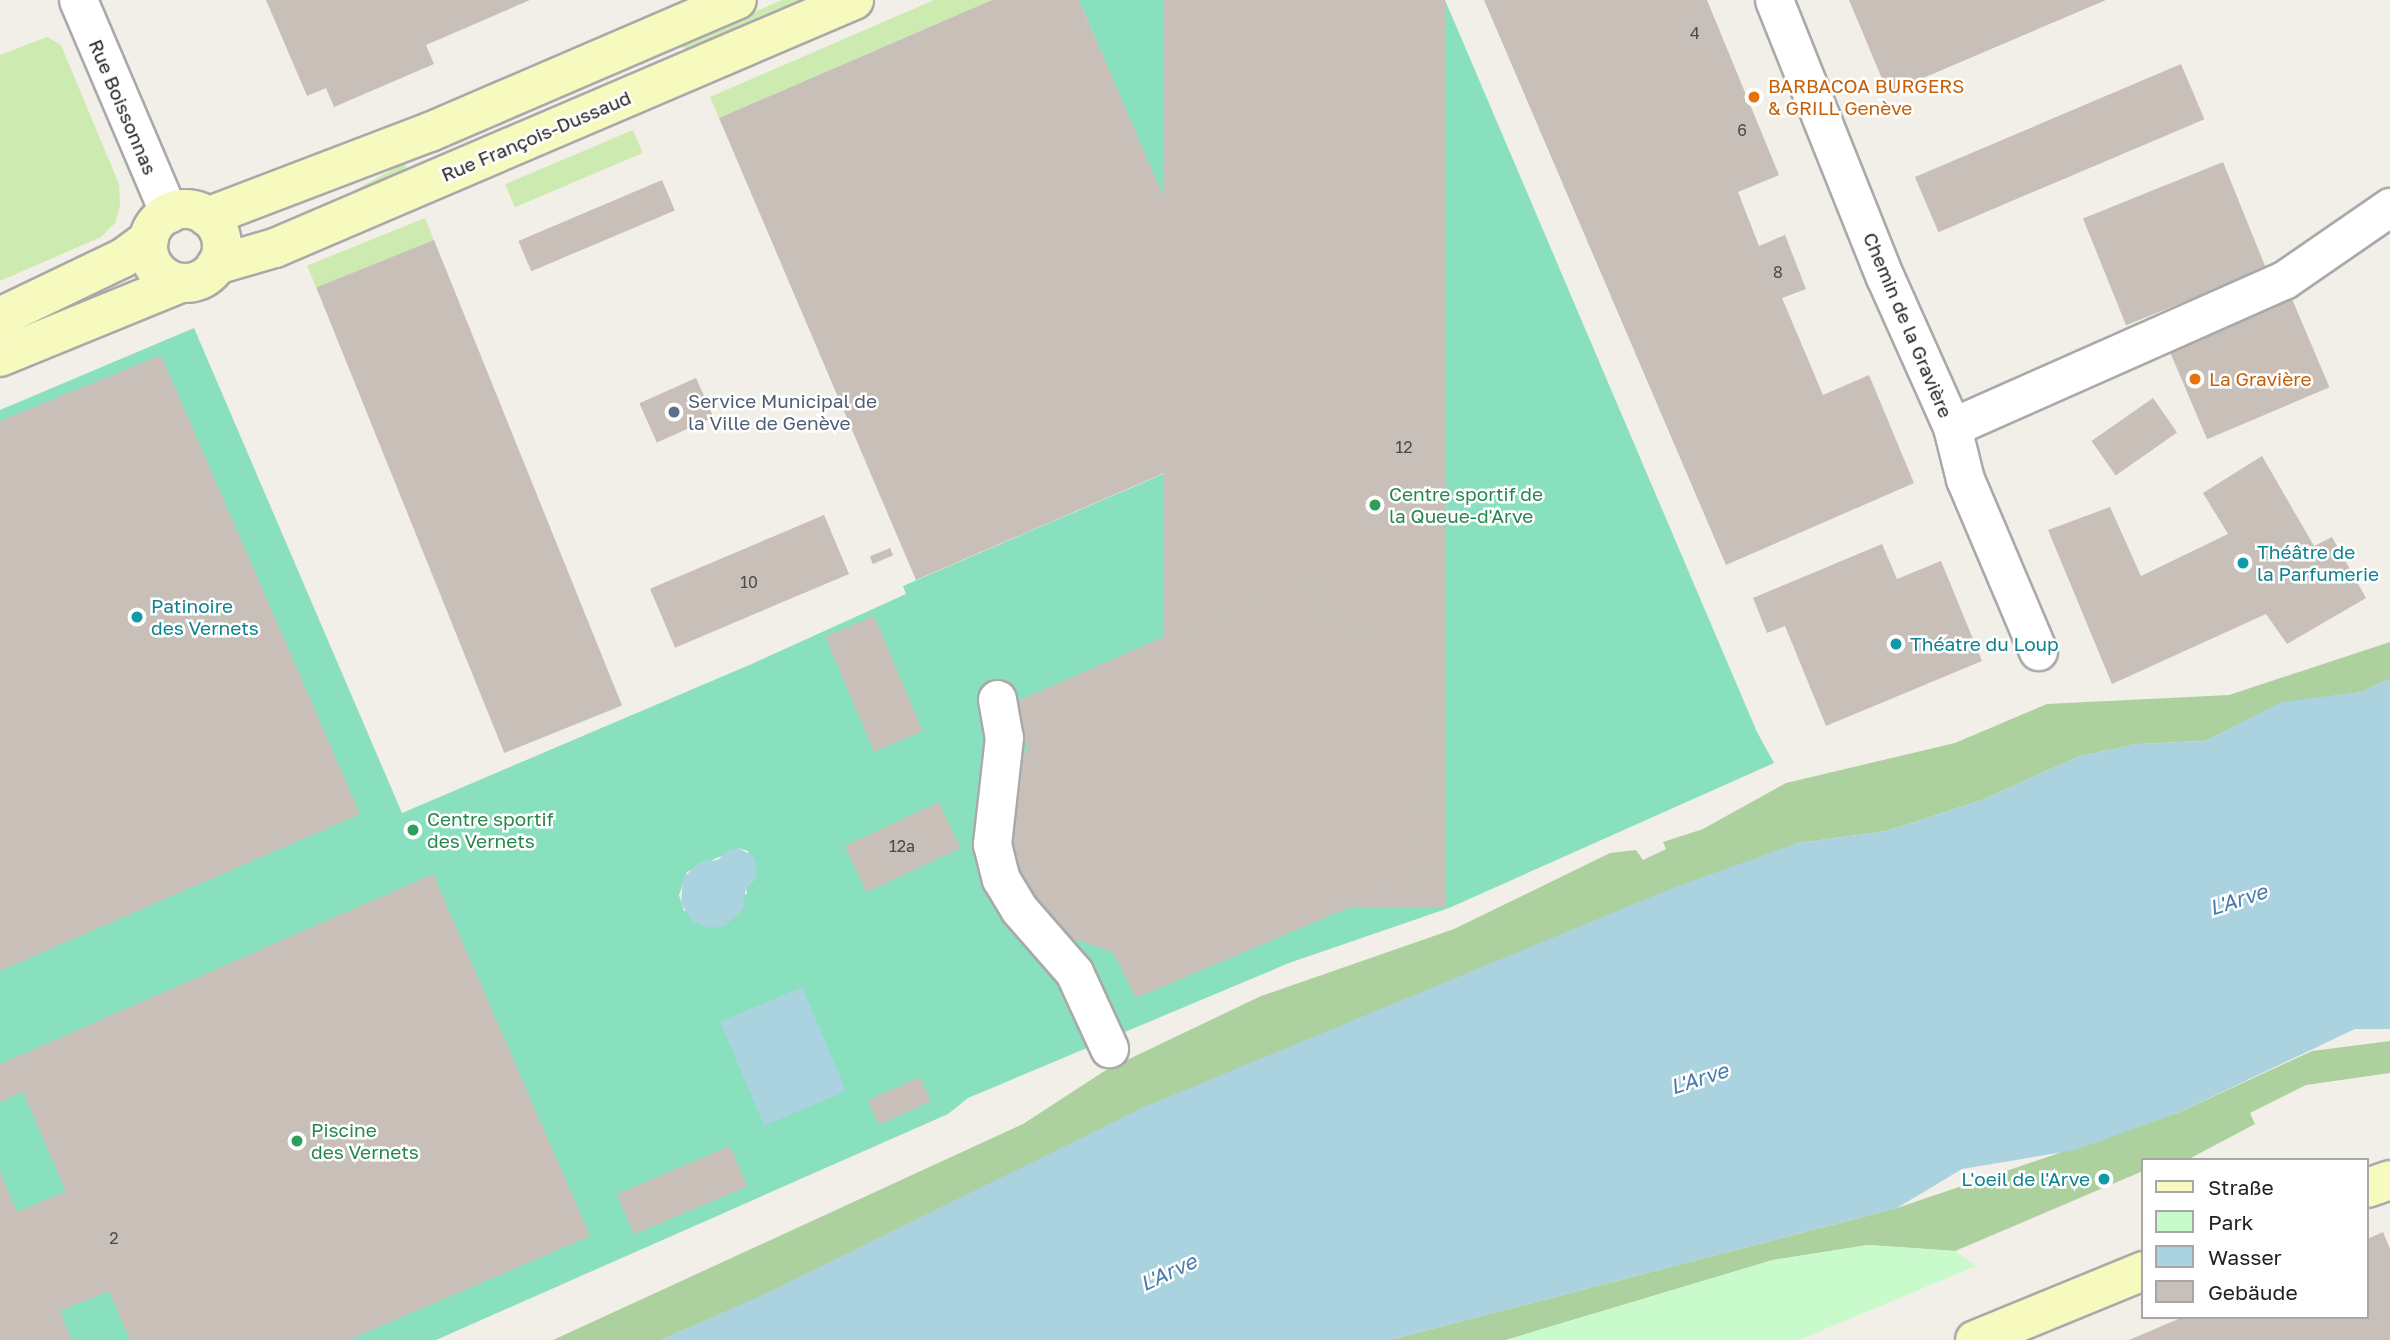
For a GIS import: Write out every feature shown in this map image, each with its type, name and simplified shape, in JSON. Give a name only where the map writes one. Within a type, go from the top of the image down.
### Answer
[{"type":"main road","points":[[207,217],[430,132],[737,0]]},
{"type":"main road","name":"Rue François-Dussaud","points":[[0,357],[180,283],[196,282],[216,265],[275,248],[854,0]]},
{"type":"main road","points":[[0,317],[123,258],[159,226],[191,210],[207,217],[219,232],[216,265]]},
{"type":"main road","points":[[159,226],[154,267],[162,276],[180,283]]},
{"type":"main road","points":[[2369,1187],[2390,1180]]},
{"type":"main road","points":[[1975,1340],[2142,1271]]},
{"type":"street","name":"Rue Boissonnas","points":[[78,0],[159,226]]},
{"type":"street","name":"Chemin de la Gravière","points":[[1774,0],[1885,276],[1952,427],[1965,479],[2038,652]]},
{"type":"street","points":[[1952,427],[2284,280],[2390,207]]},
{"type":"street","points":[[997,699],[1004,737],[992,844],[1001,880],[1019,909],[1074,972],[1109,1048]]},
{"type":"green space","points":[[782,0],[810,0],[688,51],[682,47],[685,42]]},
{"type":"green space","points":[[934,0],[992,0],[719,118],[710,97]]},
{"type":"green space","points":[[1079,0],[1445,0],[1757,732],[1774,763],[1449,908],[1289,963],[968,1098],[948,1114],[436,1340],[0,1340],[0,410],[194,328],[402,813],[754,663],[906,594],[903,586],[1263,431]],"holes":[[[738,848],[748,851],[755,879],[746,887],[747,894],[684,911],[679,895],[687,872]]]},
{"type":"green space","points":[[47,37],[61,45],[119,184],[120,206],[115,223],[101,237],[0,281],[0,55]]},
{"type":"green space","points":[[633,130],[643,153],[515,207],[505,184]]},
{"type":"green space","points":[[404,163],[409,172],[311,226],[306,217]]},
{"type":"green space","points":[[425,218],[434,240],[316,288],[307,266]]},
{"type":"green space","points":[[2390,642],[2390,679],[2361,692],[2282,703],[2205,741],[2138,744],[2080,756],[1982,800],[1887,831],[1798,843],[661,1340],[553,1340],[1023,1124],[1106,1070],[1261,996],[1454,929],[1610,853],[1636,850],[1643,860],[1666,849],[1663,842],[1703,829],[1786,783],[1955,743],[2047,704],[2229,695]]},
{"type":"green space","points":[[2390,1041],[2390,1073],[2306,1085],[2250,1113],[2255,1124],[2191,1158],[2142,1158],[2142,1171],[1955,1251],[1868,1245],[1773,1260],[1506,1340],[1389,1340],[1897,1208],[2180,1112],[2312,1051]]},
{"type":"green space","points":[[1868,1245],[1955,1251],[1976,1266],[1799,1340],[1506,1340],[1773,1260]]},
{"type":"water","name":"L'Arve","points":[[2390,679],[2390,1029],[2355,1029],[2180,1112],[2075,1150],[1962,1169],[1897,1208],[1389,1340],[661,1340],[767,1293],[1144,1107],[1675,887],[1798,843],[1887,831],[1982,800],[2080,756],[2138,744],[2205,741],[2282,702],[2361,692]]},
{"type":"water","points":[[738,848],[752,855],[757,866],[755,879],[746,887],[743,909],[725,926],[710,928],[694,922],[681,904],[683,878],[700,862],[718,860],[725,852]]},
{"type":"water","points":[[802,987],[846,1091],[764,1126],[720,1022]]},
{"type":"building","points":[[266,0],[530,0],[426,45],[434,64],[334,107],[326,88],[307,96]]},
{"type":"building","points":[[992,0],[1079,0],[1264,430],[916,580],[719,118]]},
{"type":"building","points":[[1164,0],[1445,0],[1445,907],[1164,907]]},
{"type":"building","points":[[1484,0],[1707,0],[1779,175],[1738,192],[1759,246],[1785,235],[1806,289],[1782,298],[1823,395],[1869,375],[1914,483],[1726,565]]},
{"type":"building","points":[[1849,0],[2106,0],[1888,93]]},
{"type":"building","points":[[2181,64],[2204,119],[1938,232],[1915,177]]},
{"type":"building","points":[[2223,162],[2266,269],[2126,325],[2083,219]]},
{"type":"building","points":[[662,180],[675,210],[531,271],[518,241]]},
{"type":"building","points":[[434,240],[622,705],[504,753],[316,288]]},
{"type":"building","points":[[2292,299],[2330,387],[2207,439],[2170,351]]},
{"type":"building","name":"Patinoire des Vernets","points":[[161,355],[360,814],[0,971],[0,421]]},
{"type":"building","points":[[696,378],[713,417],[657,443],[639,403]]},
{"type":"building","points":[[2153,398],[2177,432],[2116,475],[2092,441]]},
{"type":"building","points":[[2262,456],[2314,546],[2332,537],[2366,598],[2287,644],[2266,614],[2112,684],[2048,530],[2110,507],[2141,576],[2228,534],[2203,493]]},
{"type":"building","points":[[824,515],[849,574],[675,648],[650,589]]},
{"type":"building","points":[[1882,544],[1897,579],[1941,561],[1982,661],[1826,726],[1785,626],[1767,633],[1753,598]]},
{"type":"building","points":[[890,548],[893,555],[873,564],[870,557]]},
{"type":"building","points":[[1310,573],[1326,618],[1356,626],[1384,643],[1411,668],[1429,698],[1438,756],[1434,779],[1414,825],[1435,871],[1136,998],[1113,952],[1070,938],[1037,912],[1003,846],[1014,769],[1028,748],[1010,704]]},
{"type":"building","points":[[874,616],[923,731],[874,752],[825,637]]},
{"type":"building","points":[[939,802],[961,848],[866,892],[845,846]]},
{"type":"building","name":"Piscine des Vernets","points":[[433,874],[590,1236],[349,1340],[130,1340],[109,1291],[60,1311],[72,1340],[0,1340],[0,1172],[17,1212],[66,1191],[23,1092],[0,1102],[0,1064]]},
{"type":"building","points":[[920,1077],[931,1102],[879,1125],[868,1100]]},
{"type":"building","points":[[730,1146],[747,1187],[634,1235],[617,1194]]},
{"type":"building","points":[[2383,1232],[2390,1249],[2390,1340],[2129,1340],[2178,1319],[2369,1319],[2369,1238]]},
{"type":"place","name":"BARBACOA BURGERS & GRILL Genève","points":[[1754,97]]},
{"type":"place","name":"La Gravière","points":[[2195,379]]},
{"type":"place","name":"Service Municipal de la Ville de Genève","points":[[674,412]]},
{"type":"place","name":"Centre sportif de la Queue-d'Arve","points":[[1375,505]]},
{"type":"place","name":"Théâtre de la Parfumerie","points":[[2243,563]]},
{"type":"place","name":"Patinoire des Vernets","points":[[137,617]]},
{"type":"place","name":"Théatre du Loup","points":[[1896,644]]},
{"type":"place","name":"Centre sportif des Vernets","points":[[413,830]]},
{"type":"place","name":"Piscine des Vernets","points":[[297,1141]]},
{"type":"place","name":"L'oeil de l'Arve","points":[[2104,1179]]}]
